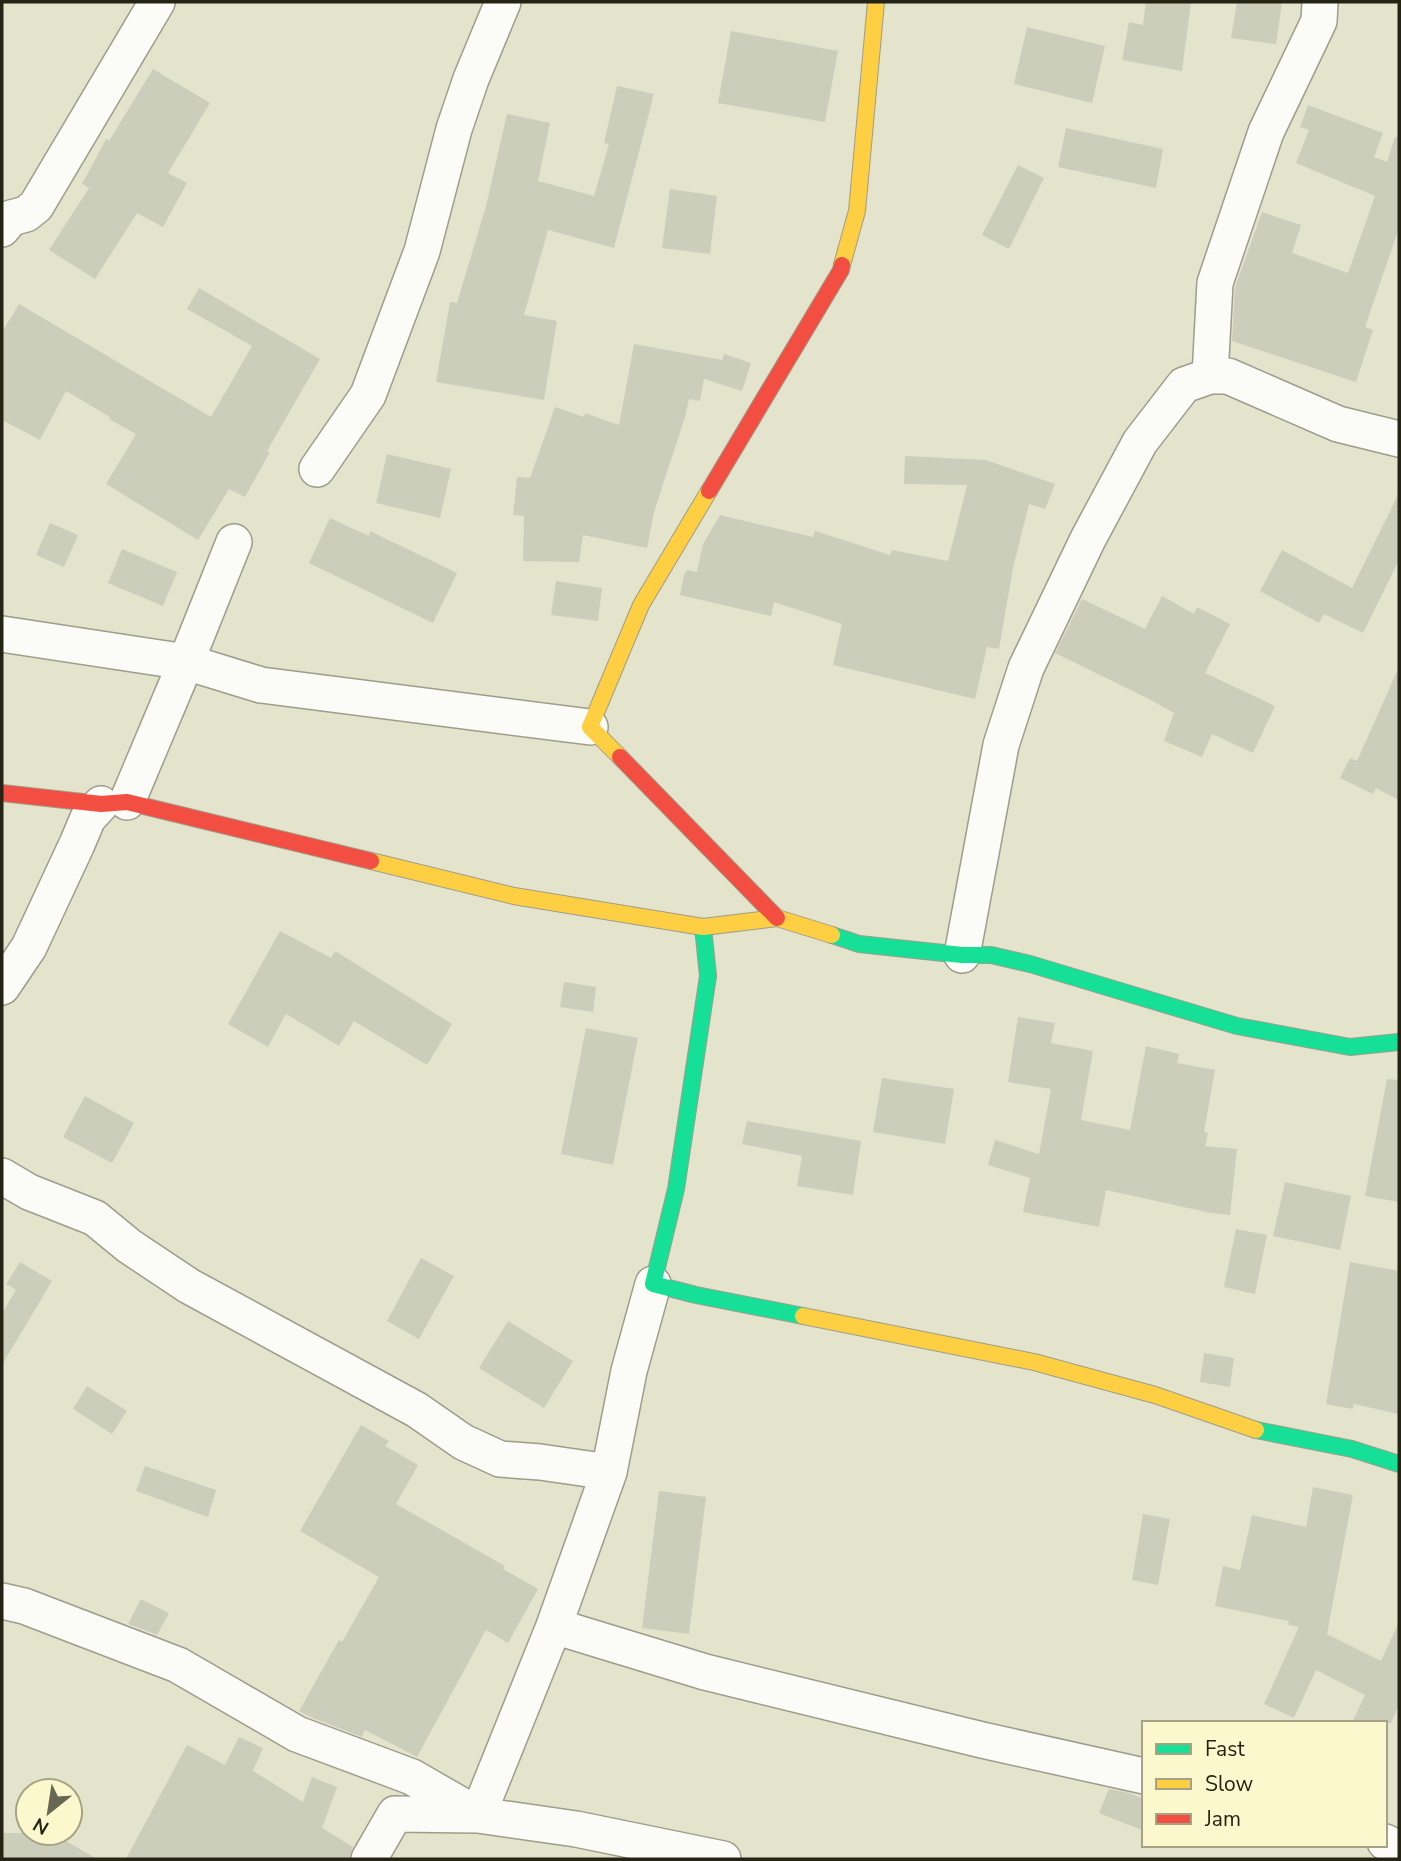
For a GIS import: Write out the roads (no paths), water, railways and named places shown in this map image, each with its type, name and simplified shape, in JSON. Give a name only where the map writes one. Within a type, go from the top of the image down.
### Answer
[{"type":"street","points":[[5,219],[26,214],[36,206],[156,2]]},
{"type":"street","points":[[317,469],[368,395],[422,251],[454,129],[471,79],[503,2]]},
{"type":"street","points":[[590,727],[641,605],[841,270],[857,211],[876,2]]},
{"type":"street","points":[[1210,376],[1215,283],[1266,132],[1319,21],[1320,2]]},
{"type":"street","points":[[962,955],[1001,745],[1026,668],[1088,539],[1140,442],[1184,385],[1210,376],[1228,376],[1338,424],[1399,439]]},
{"type":"street","points":[[2,987],[29,947],[88,818],[114,803],[186,662],[234,542]]},
{"type":"street","points":[[2,634],[186,662],[261,685],[590,727],[777,918]]},
{"type":"street","points":[[2,793],[114,803],[514,896],[703,927],[777,918],[859,943],[962,955],[990,955],[1030,964],[1237,1026],[1350,1047],[1399,1042]]},
{"type":"street","points":[[478,1815],[554,1626],[609,1472],[629,1371],[676,1189],[708,976],[703,927]]},
{"type":"street","points":[[2,1176],[29,1192],[95,1218],[129,1246],[188,1286],[418,1410],[463,1442],[500,1459],[609,1472]]},
{"type":"street","points":[[653,1284],[696,1295],[1034,1362],[1155,1395],[1256,1430],[1352,1449],[1399,1464]]},
{"type":"street","points":[[2,1601],[24,1606],[178,1665],[297,1734],[412,1777],[478,1815]]},
{"type":"street","points":[[554,1626],[705,1672],[969,1737],[1142,1776]]},
{"type":"street","points":[[369,1859],[396,1814],[478,1815],[576,1829],[723,1859]]}]
